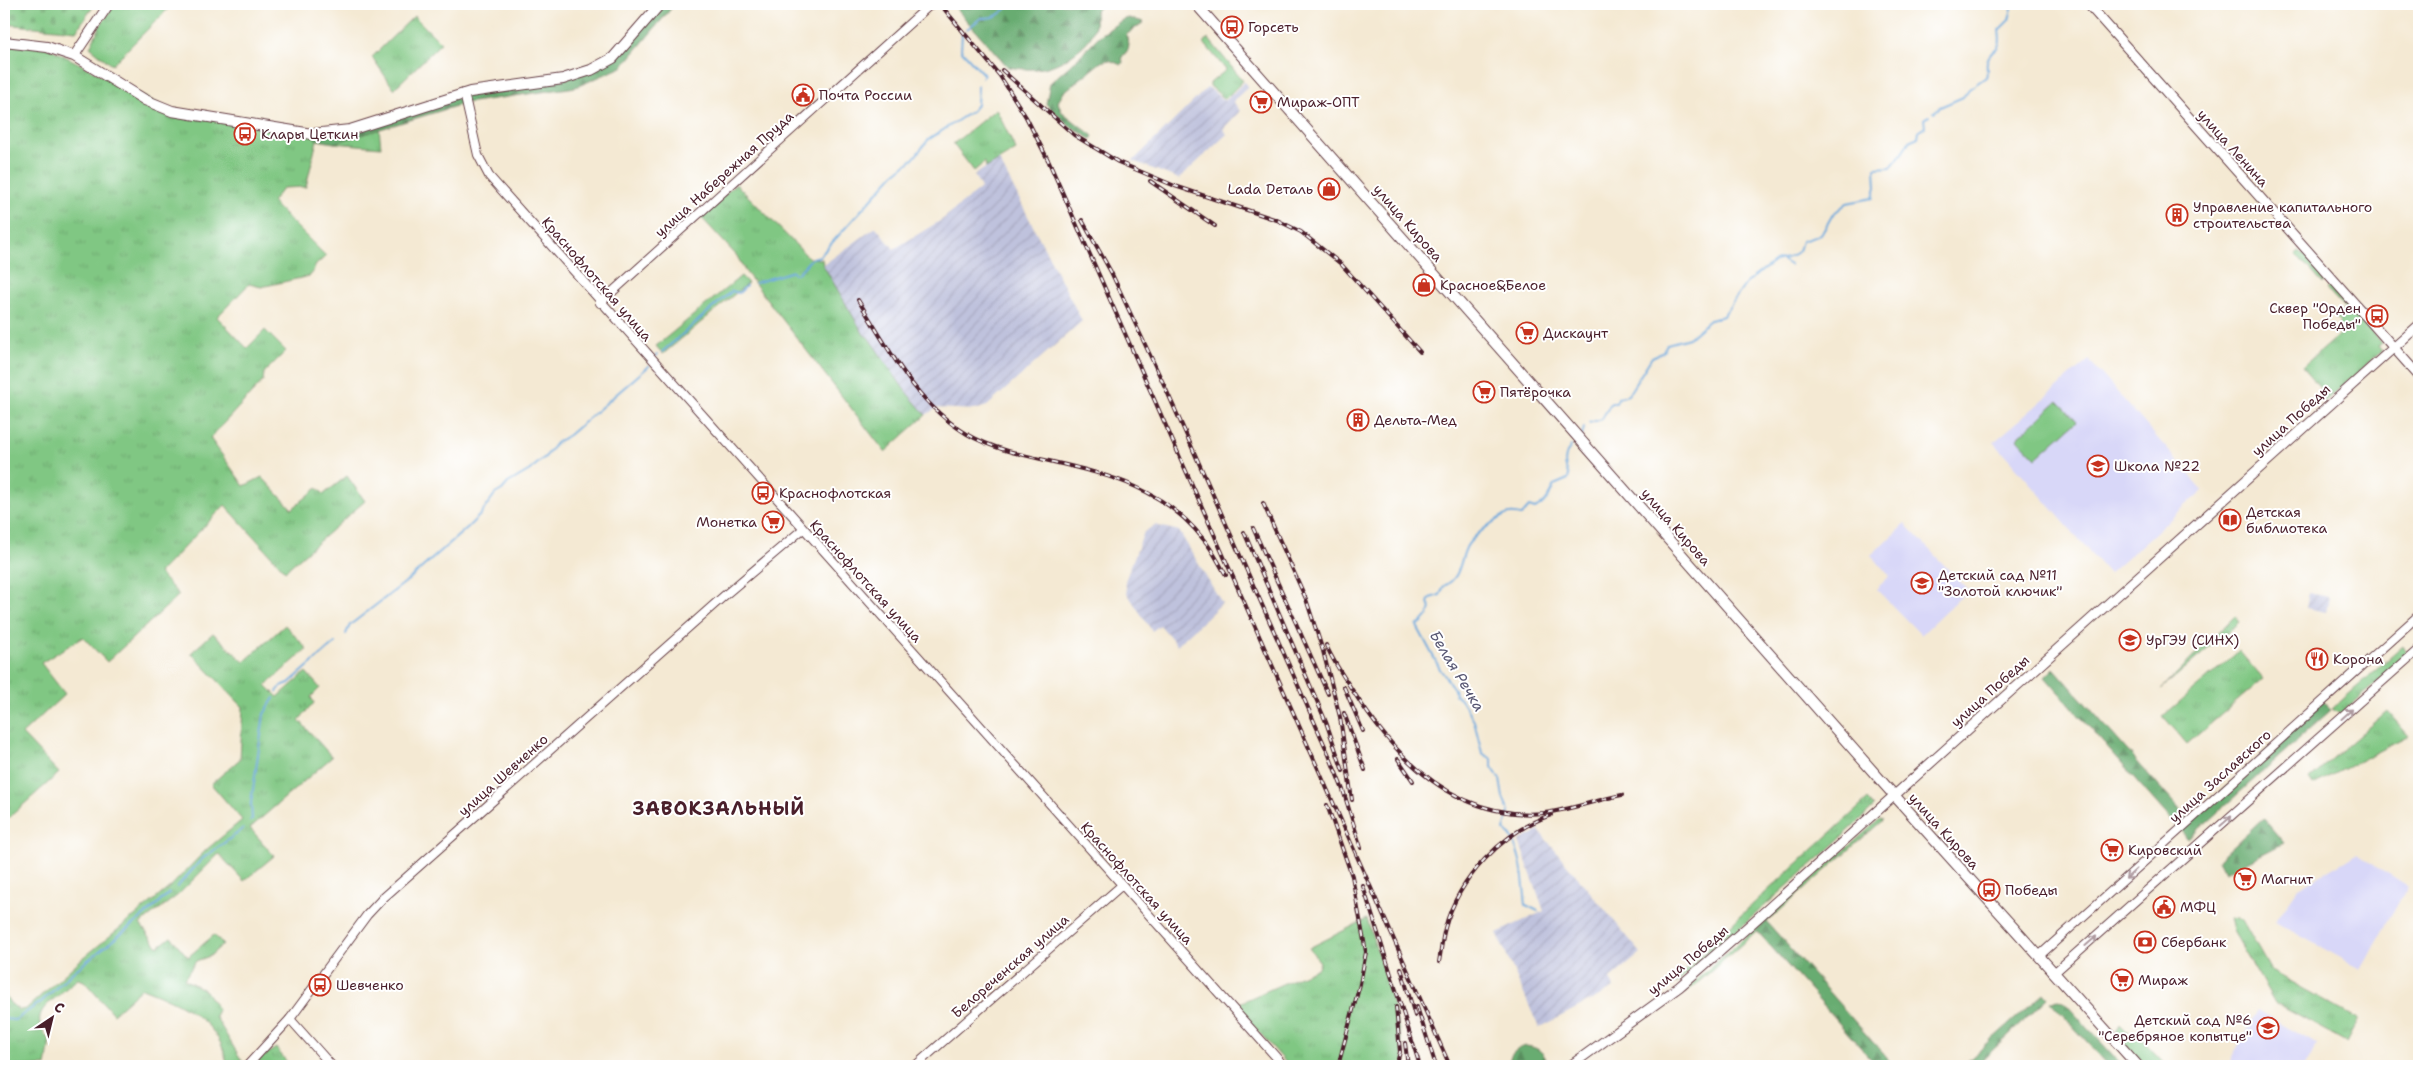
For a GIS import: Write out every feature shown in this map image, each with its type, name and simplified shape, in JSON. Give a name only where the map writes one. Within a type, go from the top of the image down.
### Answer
[{"type":"main road","points":[[74,56],[109,4]]},
{"type":"main road","points":[[4,42],[47,47],[74,56],[145,100],[172,111],[312,134],[350,130],[464,94],[564,79],[591,70],[613,58],[660,4]]},
{"type":"main road","name":"улица Кирова","points":[[1196,4],[1895,796],[2138,1066]]},
{"type":"main road","name":"улица Ленина","points":[[2088,4],[2419,376]]},
{"type":"main road","name":"улица Победы","points":[[1570,1066],[1679,987],[1895,796],[2419,325]]},
{"type":"street","name":"улица Набережная Пруда","points":[[600,303],[931,4]]},
{"type":"street","name":"Краснофлотская улица","points":[[464,94],[482,166],[600,303],[1284,1066]]},
{"type":"street","name":"улица Шевченко","points":[[247,1066],[290,1019],[367,915],[382,900],[725,595],[803,529]]},
{"type":"street","name":"улица Заславского","points":[[2038,956],[2419,615]]},
{"type":"street","points":[[2054,973],[2419,650]]},
{"type":"street","name":"Белореченская улица","points":[[915,1066],[1122,885]]},
{"type":"street","points":[[290,1019],[332,1066]]},
{"type":"shaded area","points":[[1244,82],[1248,87],[1233,101],[1240,111],[1223,129],[1227,134],[1179,179],[1133,161],[1208,87],[1225,101]]},
{"type":"shaded area","points":[[999,160],[1082,321],[987,406],[975,410],[936,408],[926,415],[906,392],[864,335],[823,265],[876,227],[894,249],[943,219],[981,188],[974,175]]},
{"type":"shaded area","name":"Школа №22","points":[[2089,360],[2203,490],[2109,574],[1994,442]]},
{"type":"shaded area","name":"Детский сад №11 \"Золотой ключик\"","points":[[1905,524],[1968,590],[1921,635],[1876,589],[1890,576],[1871,555]]},
{"type":"shaded area","points":[[1155,525],[1179,531],[1222,603],[1177,645],[1160,625],[1152,631],[1127,593],[1125,581],[1144,532]]},
{"type":"shaded area","points":[[2309,593],[2329,597],[2326,612],[2306,608]]},
{"type":"shaded area","points":[[1539,831],[1641,953],[1610,979],[1614,988],[1539,1028],[1497,933],[1544,911],[1519,841]]},
{"type":"shaded area","points":[[2357,854],[2408,886],[2361,969],[2275,922],[2298,888]]},
{"type":"shaded area","name":"Детский сад №6 \"Серебряное копытце\"","points":[[2258,1010],[2317,1044],[2305,1066],[2236,1066],[2230,1060]]},
{"type":"green space","points":[[4,4],[95,4],[76,31],[4,24]]},
{"type":"green space","points":[[115,4],[173,4],[112,65],[90,47],[100,26]]},
{"type":"green space","points":[[660,4],[675,4],[622,67],[576,87],[466,103],[334,143],[317,140],[312,134],[333,132],[464,93],[563,79],[613,58]]},
{"type":"green space","points":[[952,4],[1004,4],[1007,7],[1015,4],[1103,4],[1095,12],[1094,30],[1082,47],[1061,62],[1045,68],[1028,69],[1008,67]]},
{"type":"green space","points":[[414,16],[441,43],[394,89],[372,57]]},
{"type":"green space","points":[[1129,18],[1144,22],[1126,35],[1129,45],[1128,50],[1122,57],[1123,62],[1121,65],[1109,60],[1101,62],[1064,92],[1058,102],[1061,111],[1093,136],[1091,139],[1068,125],[1046,104],[1050,83],[1098,37],[1122,20]]},
{"type":"green space","points":[[1208,38],[1243,81],[1225,99],[1210,86],[1210,83],[1226,70],[1204,43]]},
{"type":"green space","points":[[4,43],[47,47],[172,111],[312,134],[317,140],[306,187],[283,188],[272,202],[326,256],[316,265],[310,276],[261,287],[249,284],[217,317],[247,348],[265,330],[286,351],[264,373],[263,381],[210,438],[244,486],[262,477],[292,509],[317,488],[324,494],[347,476],[365,501],[285,571],[225,505],[159,573],[179,595],[107,662],[83,637],[41,663],[65,694],[22,734],[59,773],[4,822]]},
{"type":"green space","points":[[996,109],[1016,150],[986,168],[985,162],[974,171],[953,144]]},
{"type":"green space","points":[[379,128],[381,147],[334,143]]},
{"type":"green space","points":[[736,184],[809,258],[822,259],[823,265],[864,335],[868,337],[906,392],[926,415],[885,452],[745,271],[737,256],[700,216]]},
{"type":"green space","points":[[2299,251],[2309,257],[2328,278],[2323,284],[2296,254]]},
{"type":"green space","points":[[741,276],[748,283],[663,354],[656,346]]},
{"type":"green space","points":[[2335,286],[2354,307],[2355,313],[2381,343],[2378,346],[2382,351],[2324,402],[2316,399],[2324,392],[2302,367],[2342,332],[2337,326],[2340,323],[2336,318],[2339,312],[2346,310],[2327,289]]},
{"type":"green space","points":[[2058,401],[2077,421],[2036,458],[2017,438]]},
{"type":"green space","points":[[2235,616],[2239,622],[2161,689]]},
{"type":"green space","points":[[285,625],[307,649],[266,685],[278,697],[306,672],[320,688],[311,697],[314,703],[299,720],[332,757],[250,828],[274,856],[244,881],[219,854],[178,895],[140,924],[158,947],[171,937],[188,957],[214,935],[223,944],[210,956],[196,961],[184,979],[206,991],[218,1010],[215,1016],[245,1066],[227,1066],[224,1051],[217,1037],[197,1016],[184,1007],[142,988],[113,1014],[84,981],[78,979],[47,1005],[40,1015],[41,1027],[50,1041],[46,1066],[4,1066],[4,993],[10,1003],[19,1010],[26,1009],[77,963],[170,887],[206,850],[242,820],[211,784],[240,759],[243,707],[191,653],[213,633],[244,662]]},
{"type":"green space","points":[[2403,646],[2408,655],[2341,714],[2332,709]]},
{"type":"green space","points":[[2239,651],[2263,679],[2187,744],[2163,716]]},
{"type":"green space","points":[[2054,668],[2189,820],[2322,701],[2331,710],[2188,839],[2045,677]]},
{"type":"green space","points":[[2387,711],[2409,736],[2313,785],[2309,779]]},
{"type":"green space","points":[[1867,800],[1874,807],[1826,852],[1676,984],[1674,982],[1742,914]]},
{"type":"green space","points":[[2263,818],[2284,843],[2225,873],[2218,860]]},
{"type":"green space","points":[[1880,819],[1883,820],[1685,994],[1687,988]]},
{"type":"green space","points":[[2230,918],[2242,920],[2271,971],[2358,1019],[2346,1042],[2275,1003],[2233,931]]},
{"type":"green space","points":[[1367,919],[1394,1010],[1405,1066],[1289,1066],[1235,1005],[1318,968],[1320,962],[1309,948]]},
{"type":"green space","points":[[1767,922],[1894,1066],[1877,1066],[1757,931]]},
{"type":"green space","points":[[2044,993],[2048,998],[1976,1066],[1962,1066]]},
{"type":"green space","points":[[2050,1001],[2063,1001],[2123,1066],[2109,1066]]},
{"type":"green space","points":[[2120,1024],[2133,1037],[2137,1034],[2167,1066],[2142,1066],[2114,1036]]},
{"type":"green space","points":[[1526,1046],[1541,1052],[1546,1058],[1548,1066],[1508,1066],[1513,1053]]},
{"type":"green space","points":[[276,1048],[290,1066],[247,1066]]},
{"type":"waterway","points":[[967,29],[981,18],[995,16],[1012,4]]},
{"type":"waterway","name":"Белая Речка","points":[[1934,112],[1940,107],[1963,97],[1969,89],[1986,77],[1987,61],[2000,43],[1999,30],[2009,20],[2013,4]]},
{"type":"waterway","points":[[962,34],[961,50],[984,75],[982,78]]},
{"type":"waterway","points":[[755,283],[793,271],[794,274],[797,274],[812,258],[820,256],[894,174],[914,158],[928,140],[972,111],[977,105],[978,86]]},
{"type":"waterway","name":"Белая Речка","points":[[1789,257],[1799,251],[1802,241],[1821,235],[1833,214],[1847,203],[1873,198],[1876,187],[1875,168],[1891,167],[1909,141],[1918,137],[1919,131],[1925,127],[1924,119],[1930,116]]},
{"type":"waterway","name":"Белая Речка","points":[[1589,423],[1602,419],[1611,403],[1616,403],[1618,398],[1628,395],[1652,357],[1663,352],[1667,344],[1689,338],[1710,320],[1723,316],[1747,282],[1775,261],[1787,258]]},
{"type":"waterway","points":[[1782,260],[1790,265]]},
{"type":"waterway","points":[[662,352],[732,291],[739,293],[746,286]]},
{"type":"waterway","points":[[346,634],[350,625],[407,581],[467,528],[480,515],[495,494],[508,483],[530,470],[546,456],[556,443],[569,435],[649,366]]},
{"type":"waterway","name":"Белая Речка","points":[[1582,436],[1584,428]]},
{"type":"waterway","name":"Белая Речка","points":[[1538,911],[1526,905],[1522,871],[1516,846],[1504,830],[1509,812],[1503,797],[1500,779],[1492,767],[1492,759],[1482,753],[1474,721],[1462,701],[1455,695],[1454,689],[1440,669],[1417,626],[1429,614],[1431,608],[1428,603],[1430,598],[1440,595],[1444,586],[1454,579],[1466,548],[1479,533],[1505,515],[1522,515],[1529,507],[1535,509],[1539,507],[1547,499],[1554,485],[1568,479],[1565,461],[1571,446]]},
{"type":"waterway","points":[[277,692],[281,686],[289,683],[335,643]]},
{"type":"waterway","points":[[250,821],[252,819],[251,803],[264,714],[274,698]]},
{"type":"waterway","points":[[177,887],[202,859],[243,829]]},
{"type":"waterway","points":[[4,1019],[15,1020],[41,1002],[73,972],[151,910],[169,893]]},
{"type":"railway","points":[[940,4],[1000,76],[1026,117],[1048,160],[1450,1066]]},
{"type":"railway","points":[[1002,70],[1074,135],[1118,162],[1175,186],[1277,220],[1301,232],[1341,264],[1420,352]]},
{"type":"railway","points":[[1150,181],[1215,226]]},
{"type":"railway","points":[[1082,220],[1111,272],[1165,387],[1329,755],[1343,790],[1361,848]]},
{"type":"railway","points":[[858,300],[905,374],[932,407],[949,421],[967,434],[995,447],[1091,471],[1132,485],[1152,495],[1188,522],[1207,544],[1226,575]]},
{"type":"railway","points":[[1263,503],[1306,599],[1323,651],[1340,717],[1352,800]]},
{"type":"railway","points":[[1253,528],[1328,694]]},
{"type":"railway","points":[[1244,532],[1326,722],[1343,771]]},
{"type":"railway","points":[[1326,645],[1349,685],[1388,739],[1409,761],[1432,780],[1456,796],[1483,807],[1513,813],[1544,813],[1564,810],[1622,795]]},
{"type":"railway","points":[[1344,687],[1363,731]]},
{"type":"railway","points":[[1344,713],[1365,770]]},
{"type":"railway","points":[[1398,759],[1413,781]]},
{"type":"railway","points":[[1327,805],[1352,876],[1366,952],[1360,984],[1338,1066]]},
{"type":"railway","points":[[1439,962],[1444,932],[1451,910],[1460,892],[1472,875],[1500,845],[1533,822],[1551,815]]},
{"type":"railway","points":[[1363,886],[1420,1066]]},
{"type":"railway","points":[[1401,968],[1415,1016]]},
{"type":"railway","points":[[1396,1007],[1400,1052],[1396,1066]]},
{"type":"railway","points":[[1417,1007],[1436,1066]]},
{"type":"railway","points":[[1405,1043],[1408,1066]]},
{"type":"place","name":"Горсеть","points":[[1232,27]]},
{"type":"place","name":"Почта России","points":[[803,95]]},
{"type":"place","name":"Мираж-ОПТ","points":[[1261,102]]},
{"type":"place","name":"Клары Цеткин","points":[[245,134]]},
{"type":"place","name":"Lada Dеталь","points":[[1329,189]]},
{"type":"place","name":"Управление капитального строительства","points":[[2177,215]]},
{"type":"place","name":"Красное&Белое","points":[[1424,285]]},
{"type":"place","name":"Сквер \"Орден Победы\"","points":[[2377,316]]},
{"type":"place","name":"Дискаунт","points":[[1527,333]]},
{"type":"place","name":"Пятёрочка","points":[[1484,392]]},
{"type":"place","name":"Дельта-Мед","points":[[1358,420]]},
{"type":"place","name":"Школа №22","points":[[2098,466]]},
{"type":"place","name":"Краснофлотская","points":[[763,493]]},
{"type":"place","name":"Детская библиотека","points":[[2230,520]]},
{"type":"place","name":"Монетка","points":[[773,522]]},
{"type":"place","name":"Детский сад №11 \"Золотой ключик\"","points":[[1922,583]]},
{"type":"place","name":"УрГЭУ (СИНХ)","points":[[2130,640]]},
{"type":"place","name":"Корона","points":[[2317,659]]},
{"type":"place","name":"Кировский","points":[[2112,850]]},
{"type":"place","name":"Магнит","points":[[2245,879]]},
{"type":"place","name":"Победы","points":[[1989,890]]},
{"type":"place","name":"МФЦ","points":[[2164,907]]},
{"type":"place","name":"Сбербанк","points":[[2145,942]]},
{"type":"place","name":"Мираж","points":[[2122,980]]},
{"type":"place","name":"Шевченко","points":[[320,985]]},
{"type":"place","name":"Детский сад №6 \"Серебряное копытце\"","points":[[2268,1028]]},
{"type":"district","name":"ЗАВОКЗАЛЬНЫЙ","points":[[719,808]]}]
